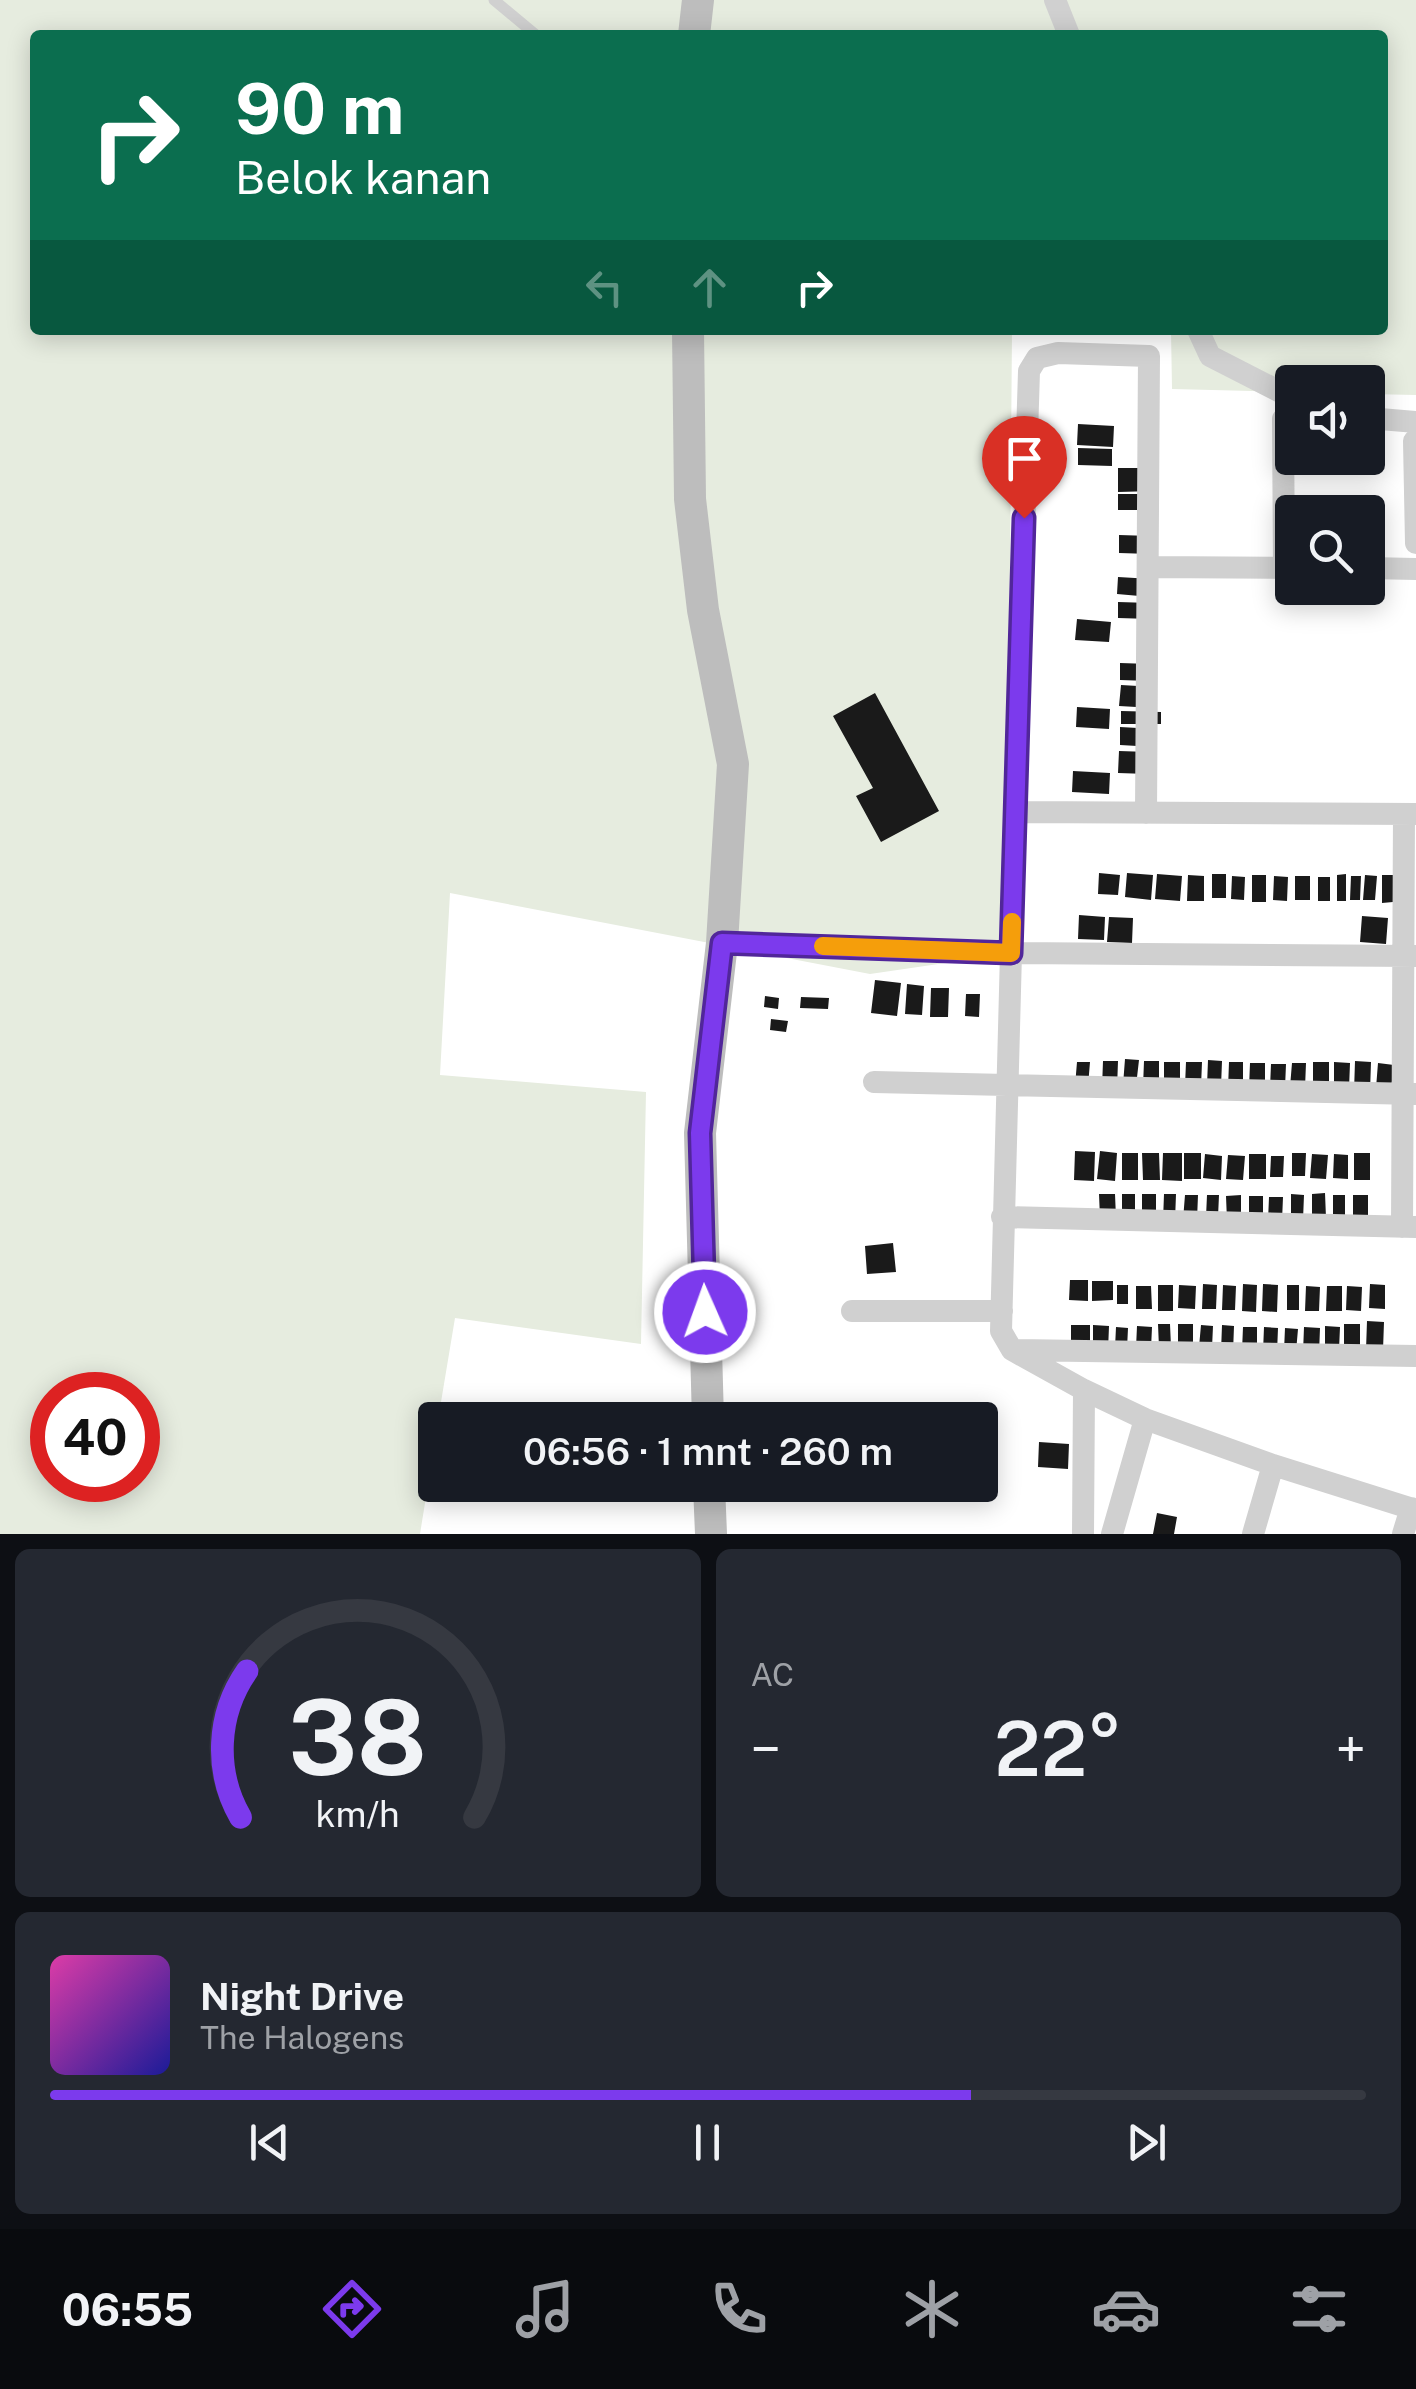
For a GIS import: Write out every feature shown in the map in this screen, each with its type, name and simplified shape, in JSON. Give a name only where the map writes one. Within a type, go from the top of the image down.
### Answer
[{"type":"street","points":[[695,30],[698,0]]},
{"type":"street","points":[[1056,0],[1068,30]]},
{"type":"street","points":[[688,335],[690,499],[704,610],[733,764],[722,943],[700,1133],[707,1402]]},
{"type":"street","points":[[1200,335],[1210,356],[1275,400]]},
{"type":"street","points":[[1146,813],[1150,356],[1058,342],[1037,358],[1029,371],[1005,1084],[1001,1330],[1012,1350],[1145,1418],[1273,1466],[1414,1509],[1402,1534]]},
{"type":"street","points":[[1385,423],[1415,431],[1416,543]]},
{"type":"street","points":[[1148,567],[1275,568]]},
{"type":"street","points":[[1385,568],[1416,568]]},
{"type":"street","points":[[1002,1217],[1409,1227],[1410,814],[1015,812]]},
{"type":"street","points":[[722,943],[1011,953],[1410,956]]},
{"type":"street","points":[[874,1082],[1409,1094]]},
{"type":"street","points":[[852,1311],[1002,1311]]},
{"type":"street","points":[[1012,1350],[1416,1356]]},
{"type":"street","points":[[1083,1534],[1084,1390]]},
{"type":"street","points":[[1112,1534],[1145,1418]]},
{"type":"street","points":[[1254,1534],[1273,1466]]},
{"type":"street","points":[[710,1502],[711,1534]]},
{"type":"lane","points":[[494,0],[530,30]]},
{"type":"shaded area","points":[[0,0],[1416,0],[1416,395],[1385,394],[1385,365],[1275,365],[1275,392],[1172,389],[1171,335],[1388,335],[1388,30],[30,30],[30,335],[1012,335],[1007,954],[870,974],[450,893],[440,1075],[646,1092],[641,1344],[455,1318],[441,1402],[418,1402],[418,1502],[425,1502],[420,1534],[0,1534]]},
{"type":"building","points":[[1078,424],[1114,426],[1113,447],[1077,445]]},
{"type":"building","points":[[1078,448],[1112,449],[1112,466],[1078,465]]},
{"type":"building","points":[[1118,468],[1154,468],[1154,491],[1118,492]]},
{"type":"building","points":[[1118,494],[1151,494],[1151,510],[1118,510]]},
{"type":"building","points":[[1119,535],[1151,536],[1151,554],[1119,553]]},
{"type":"building","points":[[1118,577],[1152,579],[1151,597],[1117,594]]},
{"type":"building","points":[[1118,602],[1151,603],[1151,619],[1118,618]]},
{"type":"building","points":[[1077,619],[1111,622],[1109,642],[1075,640]]},
{"type":"building","points":[[1120,663],[1150,664],[1150,681],[1120,680]]},
{"type":"building","points":[[1121,685],[1155,687],[1154,708],[1119,706]]},
{"type":"building","points":[[875,693],[939,811],[881,842],[856,796],[873,788],[833,716]]},
{"type":"building","points":[[1077,707],[1110,709],[1109,729],[1076,727]]},
{"type":"building","points":[[1121,711],[1161,712],[1161,724],[1121,724]]},
{"type":"building","points":[[1120,727],[1156,729],[1155,747],[1120,745]]},
{"type":"building","points":[[1119,751],[1149,752],[1148,774],[1118,773]]},
{"type":"building","points":[[1073,771],[1110,773],[1109,794],[1072,792]]},
{"type":"building","points":[[1099,873],[1120,875],[1118,895],[1098,894]]},
{"type":"building","points":[[1127,873],[1153,875],[1151,900],[1125,897]]},
{"type":"building","points":[[1157,874],[1182,876],[1180,901],[1155,899]]},
{"type":"building","points":[[1212,874],[1226,874],[1226,898],[1212,898]]},
{"type":"building","points":[[1346,874],[1346,901],[1337,901],[1337,875]]},
{"type":"building","points":[[1188,875],[1204,876],[1204,901],[1187,901]]},
{"type":"building","points":[[1252,875],[1266,875],[1266,902],[1252,902]]},
{"type":"building","points":[[1365,875],[1377,876],[1375,900],[1363,900]]},
{"type":"building","points":[[1382,875],[1394,875],[1393,902],[1382,903]]},
{"type":"building","points":[[1232,876],[1245,877],[1244,900],[1231,899]]},
{"type":"building","points":[[1274,876],[1288,877],[1287,901],[1273,900]]},
{"type":"building","points":[[1295,876],[1310,876],[1310,900],[1295,900]]},
{"type":"building","points":[[1351,876],[1361,876],[1360,900],[1350,900]]},
{"type":"building","points":[[1318,877],[1330,877],[1330,901],[1318,901]]},
{"type":"building","points":[[1079,915],[1105,917],[1104,940],[1078,939]]},
{"type":"building","points":[[1362,916],[1388,918],[1386,944],[1360,942]]},
{"type":"building","points":[[1109,917],[1133,918],[1132,943],[1107,942]]},
{"type":"building","points":[[875,980],[901,983],[897,1016],[871,1013]]},
{"type":"building","points":[[907,984],[924,986],[922,1015],[905,1014]]},
{"type":"building","points":[[931,988],[949,988],[948,1017],[930,1017]]},
{"type":"building","points":[[966,994],[980,994],[979,1017],[965,1016]]},
{"type":"building","points":[[765,996],[779,998],[778,1009],[764,1007]]},
{"type":"building","points":[[801,997],[829,998],[828,1009],[800,1008]]},
{"type":"building","points":[[771,1019],[788,1021],[786,1032],[770,1030]]},
{"type":"building","points":[[1125,1059],[1139,1060],[1136,1086],[1123,1085]]},
{"type":"building","points":[[1208,1060],[1222,1061],[1221,1087],[1207,1086]]},
{"type":"building","points":[[1103,1061],[1118,1061],[1117,1089],[1102,1088]]},
{"type":"building","points":[[1144,1061],[1159,1061],[1159,1087],[1143,1087]]},
{"type":"building","points":[[1355,1061],[1371,1062],[1370,1092],[1354,1092]]},
{"type":"building","points":[[1077,1062],[1090,1062],[1088,1086],[1075,1086]]},
{"type":"building","points":[[1164,1062],[1180,1062],[1180,1087],[1164,1087]]},
{"type":"building","points":[[1186,1062],[1202,1062],[1201,1087],[1185,1086]]},
{"type":"building","points":[[1229,1062],[1243,1062],[1243,1089],[1228,1089]]},
{"type":"building","points":[[1313,1062],[1329,1062],[1329,1090],[1313,1090]]},
{"type":"building","points":[[1334,1062],[1350,1063],[1349,1089],[1334,1089]]},
{"type":"building","points":[[1250,1063],[1265,1063],[1265,1088],[1249,1088]]},
{"type":"building","points":[[1292,1063],[1306,1063],[1305,1088],[1290,1087]]},
{"type":"building","points":[[1378,1063],[1394,1065],[1391,1089],[1376,1088]]},
{"type":"building","points":[[1271,1064],[1286,1064],[1285,1088],[1270,1088]]},
{"type":"building","points":[[1075,1151],[1095,1152],[1094,1181],[1074,1180]]},
{"type":"building","points":[[1100,1151],[1117,1153],[1115,1181],[1097,1179]]},
{"type":"building","points":[[1122,1153],[1138,1153],[1138,1180],[1122,1180]]},
{"type":"building","points":[[1142,1153],[1159,1153],[1160,1180],[1143,1180]]},
{"type":"building","points":[[1163,1153],[1182,1153],[1182,1181],[1162,1180]]},
{"type":"building","points":[[1184,1153],[1201,1153],[1201,1179],[1184,1179]]},
{"type":"building","points":[[1292,1153],[1306,1153],[1305,1176],[1292,1176]]},
{"type":"building","points":[[1354,1153],[1370,1153],[1370,1180],[1354,1180]]},
{"type":"building","points":[[1205,1154],[1222,1156],[1221,1180],[1203,1178]]},
{"type":"building","points":[[1249,1154],[1266,1154],[1266,1179],[1249,1179]]},
{"type":"building","points":[[1312,1154],[1328,1155],[1326,1179],[1310,1178]]},
{"type":"building","points":[[1334,1154],[1348,1155],[1348,1179],[1333,1178]]},
{"type":"building","points":[[1228,1155],[1245,1156],[1243,1180],[1226,1179]]},
{"type":"building","points":[[1271,1156],[1284,1156],[1283,1177],[1270,1177]]},
{"type":"building","points":[[1325,1193],[1326,1218],[1312,1218],[1312,1194]]},
{"type":"building","points":[[1099,1194],[1115,1194],[1116,1218],[1100,1218]]},
{"type":"building","points":[[1122,1194],[1135,1194],[1135,1218],[1122,1218]]},
{"type":"building","points":[[1142,1194],[1156,1194],[1156,1219],[1142,1219]]},
{"type":"building","points":[[1164,1194],[1176,1194],[1175,1221],[1163,1221]]},
{"type":"building","points":[[1291,1194],[1304,1195],[1303,1220],[1291,1219]]},
{"type":"building","points":[[1185,1195],[1198,1195],[1197,1220],[1183,1220]]},
{"type":"building","points":[[1207,1195],[1219,1195],[1218,1217],[1206,1217]]},
{"type":"building","points":[[1241,1195],[1241,1221],[1227,1221],[1226,1196]]},
{"type":"building","points":[[1333,1195],[1345,1195],[1345,1219],[1333,1219]]},
{"type":"building","points":[[1353,1195],[1368,1195],[1368,1221],[1353,1221]]},
{"type":"building","points":[[1249,1196],[1263,1196],[1263,1218],[1249,1218]]},
{"type":"building","points":[[1269,1197],[1283,1197],[1282,1221],[1268,1221]]},
{"type":"building","points":[[893,1243],[896,1272],[867,1274],[865,1246]]},
{"type":"building","points":[[1070,1280],[1088,1280],[1088,1301],[1069,1300]]},
{"type":"building","points":[[1092,1281],[1113,1281],[1113,1300],[1092,1301]]},
{"type":"building","points":[[1203,1284],[1217,1285],[1216,1309],[1202,1309]]},
{"type":"building","points":[[1243,1284],[1257,1285],[1256,1312],[1242,1311]]},
{"type":"building","points":[[1263,1284],[1278,1285],[1277,1312],[1262,1311]]},
{"type":"building","points":[[1370,1284],[1385,1285],[1385,1309],[1369,1308]]},
{"type":"building","points":[[1117,1285],[1128,1285],[1128,1304],[1117,1304]]},
{"type":"building","points":[[1158,1285],[1173,1285],[1173,1311],[1158,1311]]},
{"type":"building","points":[[1179,1285],[1196,1286],[1195,1309],[1178,1308]]},
{"type":"building","points":[[1223,1285],[1236,1286],[1235,1310],[1222,1310]]},
{"type":"building","points":[[1287,1285],[1299,1285],[1299,1310],[1287,1310]]},
{"type":"building","points":[[1136,1286],[1151,1286],[1152,1309],[1136,1309]]},
{"type":"building","points":[[1306,1286],[1320,1287],[1319,1311],[1305,1311]]},
{"type":"building","points":[[1327,1286],[1342,1286],[1342,1311],[1326,1311]]},
{"type":"building","points":[[1347,1286],[1362,1287],[1361,1311],[1346,1310]]},
{"type":"building","points":[[1367,1321],[1384,1322],[1383,1350],[1366,1350]]},
{"type":"building","points":[[1158,1324],[1170,1324],[1171,1347],[1159,1348]]},
{"type":"building","points":[[1178,1324],[1193,1324],[1193,1349],[1178,1348]]},
{"type":"building","points":[[1344,1324],[1360,1324],[1360,1351],[1344,1351]]},
{"type":"building","points":[[1071,1325],[1090,1325],[1090,1351],[1071,1350]]},
{"type":"building","points":[[1093,1325],[1109,1326],[1108,1351],[1093,1351]]},
{"type":"building","points":[[1201,1325],[1213,1326],[1212,1348],[1199,1347]]},
{"type":"building","points":[[1222,1325],[1234,1326],[1233,1353],[1221,1352]]},
{"type":"building","points":[[1137,1326],[1152,1327],[1151,1349],[1136,1348]]},
{"type":"building","points":[[1325,1326],[1340,1327],[1339,1350],[1325,1350]]},
{"type":"building","points":[[1116,1327],[1128,1328],[1127,1349],[1115,1348]]},
{"type":"building","points":[[1243,1327],[1257,1327],[1257,1352],[1242,1351]]},
{"type":"building","points":[[1264,1327],[1278,1328],[1277,1353],[1263,1352]]},
{"type":"building","points":[[1304,1327],[1320,1328],[1319,1354],[1303,1353]]},
{"type":"building","points":[[1285,1328],[1298,1329],[1296,1352],[1284,1351]]},
{"type":"building","points":[[1039,1442],[1069,1444],[1068,1469],[1038,1467]]},
{"type":"building","points":[[1157,1513],[1177,1517],[1174,1534],[1153,1534]]},
{"type":"slow traffic","points":[[823,946],[1011,953],[1012,922]]},
{"type":"route","points":[[705,1312],[700,1133],[722,943],[1011,953],[1024,518]]}]
